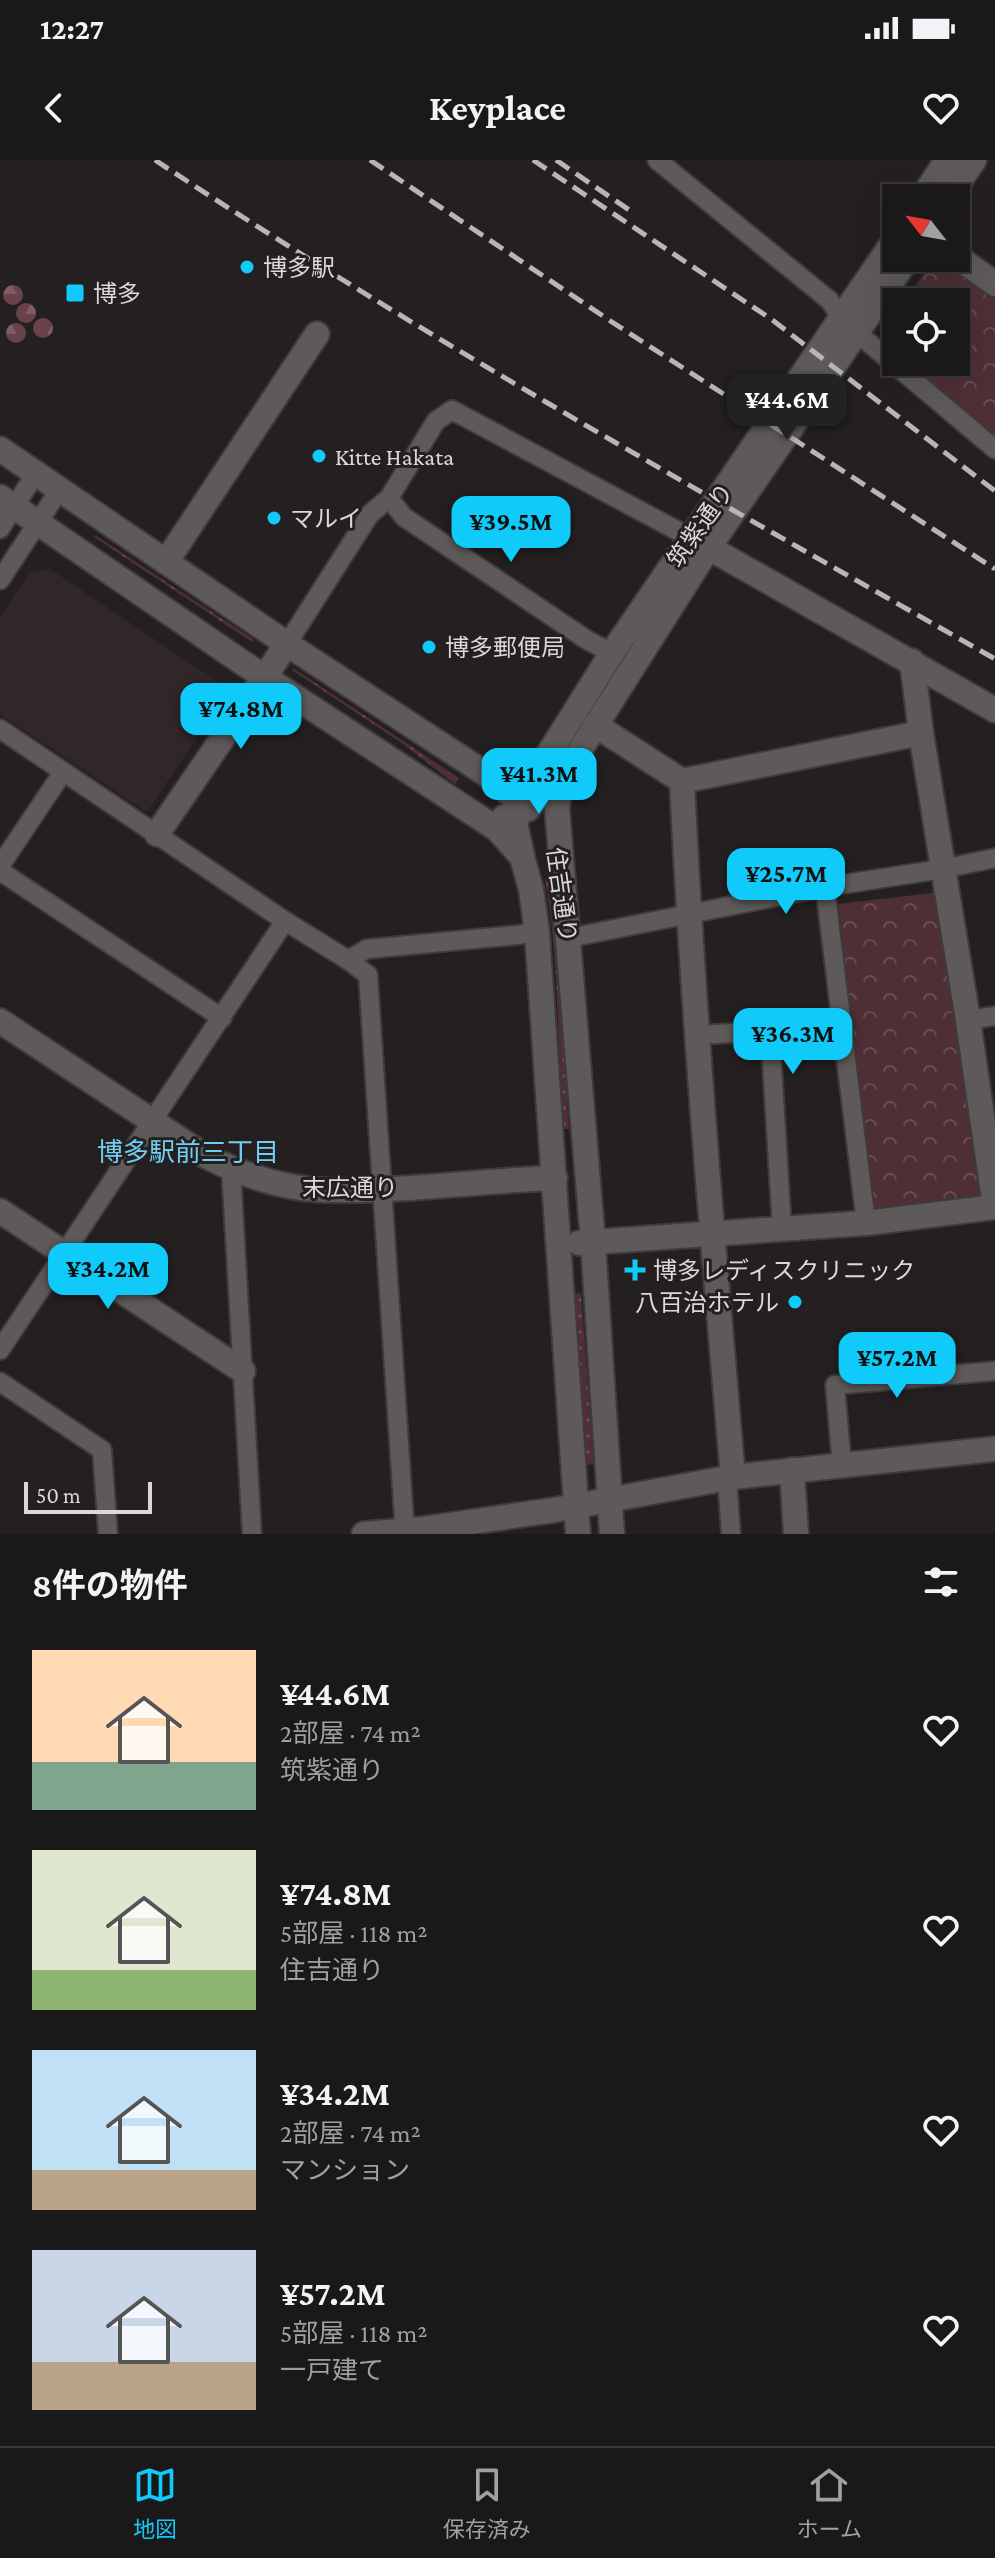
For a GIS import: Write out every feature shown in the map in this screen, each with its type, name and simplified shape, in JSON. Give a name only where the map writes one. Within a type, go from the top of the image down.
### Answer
[{"type":"street","points":[[657,160],[829,300],[849,324],[995,449]]},
{"type":"street","points":[[931,184],[947,160]]},
{"type":"street","points":[[958,184],[974,160]]},
{"type":"street","name":"筑紫通り","points":[[519,807],[561,780],[700,543],[849,324],[882,264]]},
{"type":"street","points":[[970,266],[995,284]]},
{"type":"street","name":"筑紫通り","points":[[849,324],[895,272]]},
{"type":"street","points":[[166,562],[317,334]]},
{"type":"street","points":[[157,834],[248,698],[266,677],[370,514],[389,498],[436,421],[452,410],[700,543],[995,710]]},
{"type":"street","name":"住吉通り","points":[[0,449],[287,644],[486,774],[519,807],[540,818],[559,843],[593,1242],[612,1534]]},
{"type":"street","points":[[0,529],[8,502],[36,473]]},
{"type":"street","points":[[0,580],[60,489]]},
{"type":"street","points":[[389,498],[404,517],[587,640],[612,653]]},
{"type":"street","name":"住吉通り","points":[[8,502],[497,829],[522,857],[531,889],[537,932],[578,1534]]},
{"type":"street","name":"筑紫通り","points":[[519,807],[525,783],[612,653],[700,543]]},
{"type":"street","points":[[560,1246],[866,1223],[995,1207],[912,661]]},
{"type":"street","points":[[595,725],[682,781],[921,733]]},
{"type":"street","points":[[0,729],[368,975],[405,1532]]},
{"type":"street","points":[[486,774],[500,780],[519,782],[538,767]]},
{"type":"street","points":[[63,772],[0,869],[222,1018]]},
{"type":"street","points":[[559,843],[557,808],[561,780]]},
{"type":"street","points":[[682,781],[688,914],[730,1478],[731,1534]]},
{"type":"street","points":[[467,810],[485,817],[519,807],[522,857]]},
{"type":"street","points":[[569,938],[825,887],[995,858]]},
{"type":"street","points":[[825,887],[866,1223]]},
{"type":"street","points":[[0,1350],[285,921]]},
{"type":"street","points":[[348,960],[367,949],[537,932]]},
{"type":"street","points":[[968,1020],[995,1016]]},
{"type":"street","name":"末広通り","points":[[0,1021],[202,1154],[231,1169],[290,1187],[382,1189],[555,1178]]},
{"type":"street","points":[[698,1035],[770,1031],[782,1229]]},
{"type":"street","points":[[231,1169],[252,1534]]},
{"type":"street","points":[[0,1211],[243,1371]]},
{"type":"street","points":[[842,1466],[835,1385],[995,1371]]},
{"type":"street","points":[[0,1382],[102,1450],[108,1534]]},
{"type":"street","points":[[364,1534],[405,1532],[730,1478],[995,1449]]},
{"type":"street","points":[[792,1470],[796,1534]]},
{"type":"shaded area","points":[[50,569],[221,684],[224,697],[147,812],[0,714],[0,617],[29,573]]},
{"type":"green space","points":[[925,272],[960,272],[995,297],[995,435],[923,376],[970,376],[970,288],[914,288]]},
{"type":"green space","points":[[13,285],[20,288],[23,295],[20,302],[13,305],[6,302],[3,295],[6,288]]},
{"type":"green space","points":[[22,303],[30,303],[36,313],[30,323],[22,323],[16,317],[16,309]]},
{"type":"green space","points":[[43,318],[50,321],[53,328],[50,335],[43,338],[36,335],[33,328],[36,321]]},
{"type":"green space","points":[[16,323],[23,326],[26,333],[23,340],[16,343],[9,340],[6,333],[9,326]]},
{"type":"green space","points":[[94,537],[253,639],[252,642]]},
{"type":"green space","points":[[293,668],[459,778],[455,784],[403,744]]},
{"type":"green space","points":[[547,878],[555,915],[569,1129],[563,1129],[556,973]]},
{"type":"green space","points":[[949,891],[984,1198],[874,1211],[838,904]]},
{"type":"green space","points":[[581,1293],[594,1464],[587,1465],[574,1294]]},
{"type":"railway","points":[[155,160],[466,355],[995,659]]},
{"type":"railway","points":[[370,160],[615,324],[995,569]]},
{"type":"railway","points":[[533,160],[771,319],[995,491]]},
{"type":"railway","points":[[556,160],[635,214]]},
{"type":"place","name":"博多駅","points":[[247,267]]},
{"type":"place","name":"博多","points":[[75,293]]},
{"type":"place","name":"Kitte Hakata","points":[[319,456]]},
{"type":"place","name":"マルイ","points":[[274,518]]},
{"type":"place","name":"博多郵便局","points":[[429,647]]},
{"type":"place","name":"博多レディスクリニック","points":[[635,1270]]},
{"type":"place","name":"八百治ホテル","points":[[795,1302]]},
{"type":"district","name":"博多駅前三丁目","points":[[188,1152]]}]
